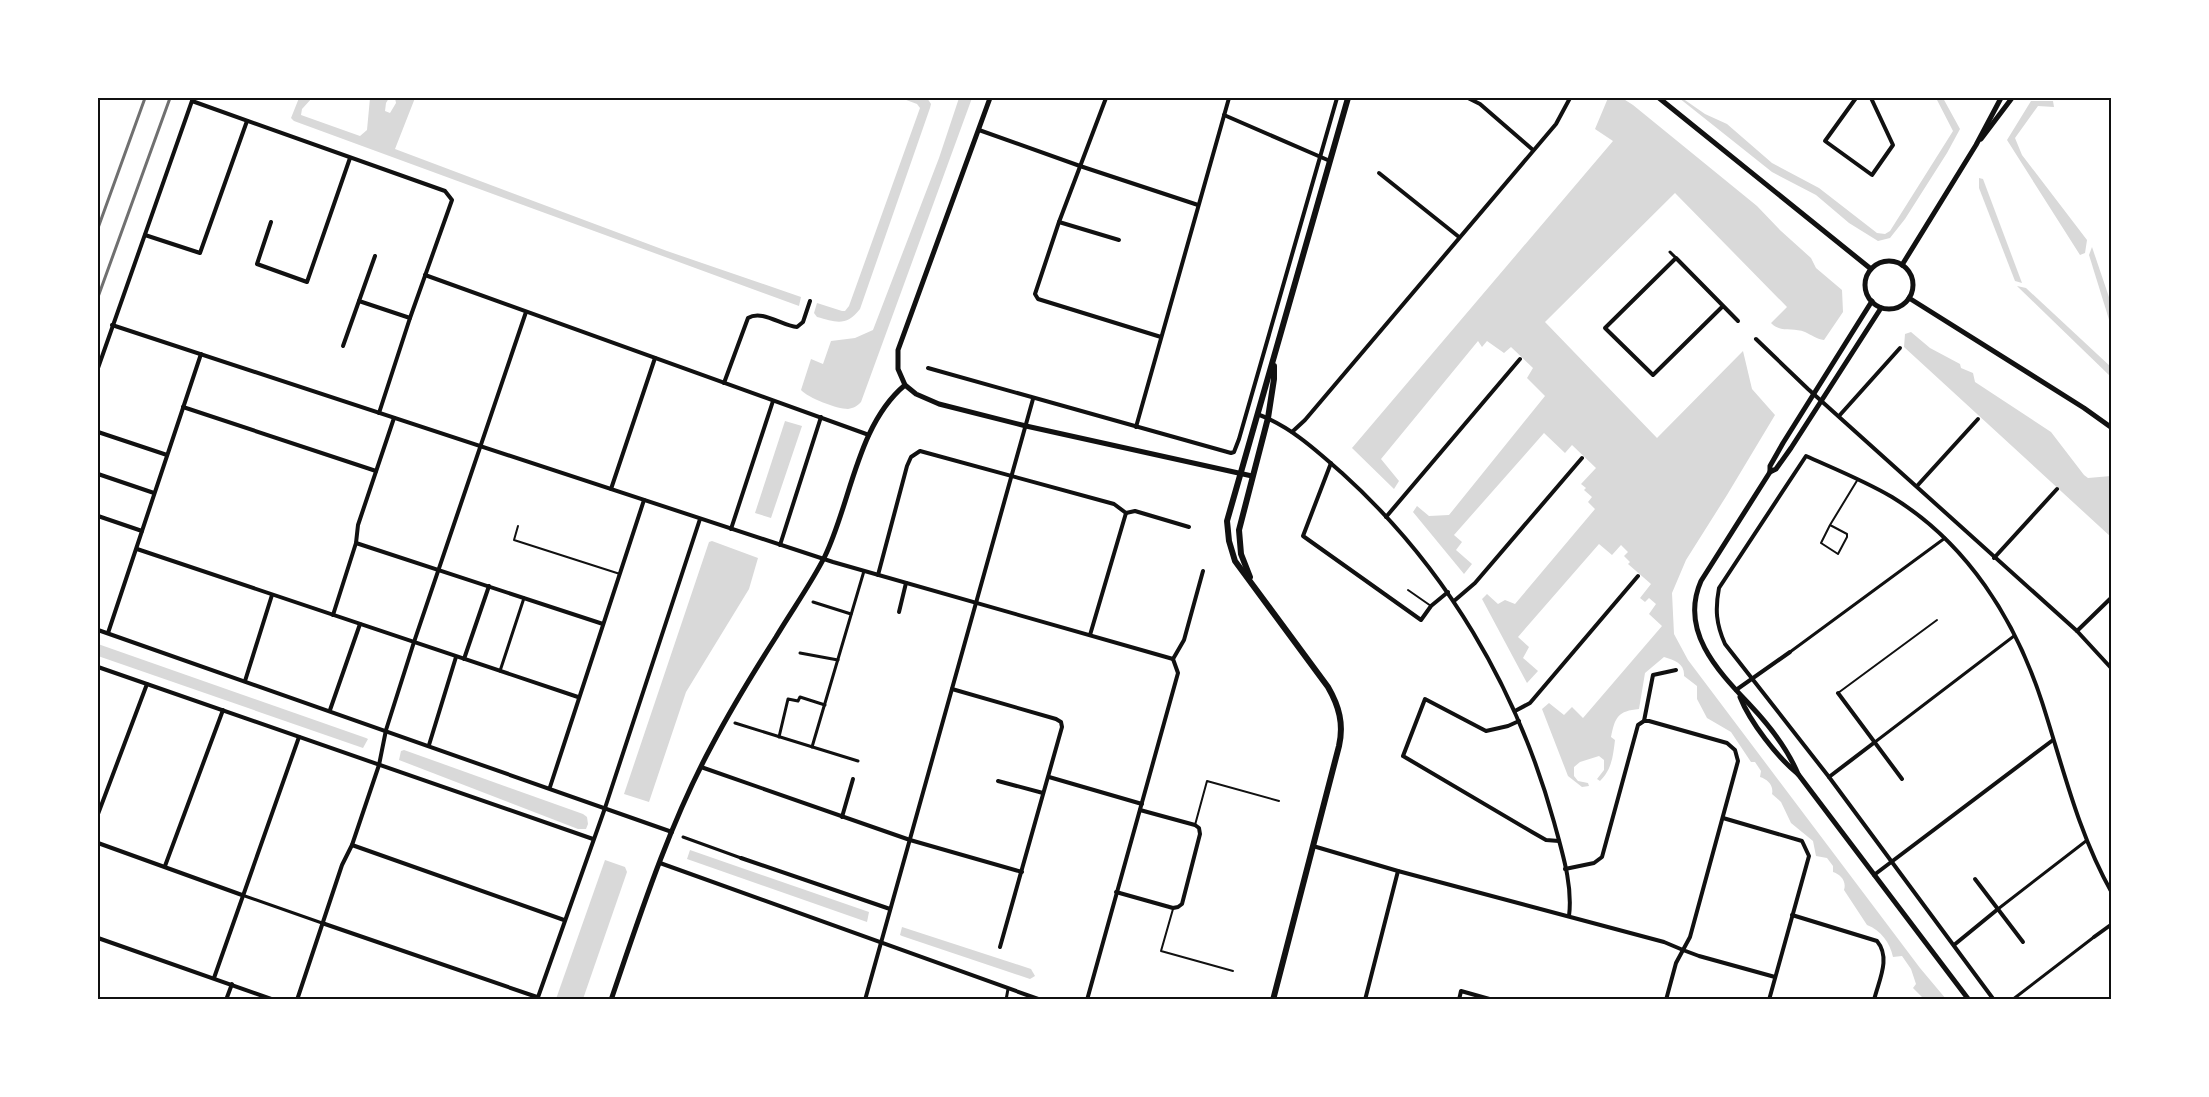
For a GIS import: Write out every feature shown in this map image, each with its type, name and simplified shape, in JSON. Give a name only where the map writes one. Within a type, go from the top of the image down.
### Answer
[{"type":"main road","points":[[1272,997],[1339,746],[1341,723],[1337,704],[1328,687],[1255,585],[1235,561],[1227,531],[1227,521],[1348,98]]},
{"type":"main road","points":[[1255,585],[1244,565],[1239,538],[1241,516],[1268,417],[1274,379],[1274,362]]},
{"type":"street","points":[[990,98],[898,350],[898,369],[904,385],[916,394],[939,404],[1026,426],[1252,476]]},
{"type":"street","points":[[1106,98],[1059,222],[1035,294],[1038,298],[1161,337]]},
{"type":"street","points":[[1136,428],[1229,98]]},
{"type":"street","points":[[927,368],[1136,428],[1231,453],[1236,450],[1337,98]]},
{"type":"street","points":[[1468,98],[1480,104],[1533,150]]},
{"type":"street","points":[[1292,432],[1305,420],[1556,124],[1570,98]]},
{"type":"street","points":[[1659,98],[1871,269]]},
{"type":"street","points":[[1856,98],[1825,141],[1872,175],[1893,145],[1871,98]]},
{"type":"street","points":[[1902,265],[1976,145],[2001,98]]},
{"type":"street","points":[[1976,145],[2012,98]]},
{"type":"street","points":[[98,368],[193,99],[247,121],[445,191],[450,195],[452,200],[410,318],[380,413]]},
{"type":"street","points":[[1224,115],[1330,161]]},
{"type":"street","points":[[145,235],[200,253],[247,121]]},
{"type":"street","points":[[979,130],[1198,205]]},
{"type":"street","points":[[271,222],[257,264],[307,282],[350,158]]},
{"type":"street","points":[[1379,173],[1459,237]]},
{"type":"street","points":[[1059,222],[1119,240]]},
{"type":"street","points":[[1670,252],[1738,321]]},
{"type":"street","points":[[343,346],[375,256]]},
{"type":"street","points":[[1676,258],[1605,328],[1653,375],[1723,306]]},
{"type":"street","points":[[1886,261],[1902,265],[1912,279],[1912,291],[1909,298],[1899,307],[1881,308],[1872,302],[1866,292],[1865,284],[1871,269],[1886,261]]},
{"type":"street","points":[[425,275],[870,435]]},
{"type":"street","points":[[1909,298],[2112,428]]},
{"type":"street","points":[[359,301],[410,318]]},
{"type":"street","points":[[724,383],[748,318],[758,315],[797,327],[803,322],[810,301]]},
{"type":"street","points":[[1770,472],[1770,466],[1781,446],[1872,302]]},
{"type":"street","points":[[1881,308],[1776,469],[1770,472],[1708,569],[1695,597],[1694,620],[1699,640],[1706,652],[1737,693],[1766,725],[1793,763],[1798,774],[1969,999]]},
{"type":"street","points":[[297,999],[342,865],[352,845],[379,765],[386,730],[414,642],[526,312]]},
{"type":"street","points":[[112,325],[823,559],[1173,659]]},
{"type":"street","points":[[1756,339],[1814,395],[2077,631],[2112,669]]},
{"type":"street","points":[[1839,416],[1900,348]]},
{"type":"street","points":[[108,633],[201,354]]},
{"type":"street","points":[[611,489],[655,358]]},
{"type":"street","points":[[1386,517],[1520,359]]},
{"type":"street","points":[[611,999],[660,863],[700,767],[823,559],[837,528],[875,421],[887,402],[904,385]]},
{"type":"street","points":[[865,999],[1033,399]]},
{"type":"street","points":[[731,529],[773,401]]},
{"type":"street","points":[[183,407],[376,471]]},
{"type":"street","points":[[1257,413],[1292,432],[1331,463],[1386,517],[1454,601],[1483,648],[1520,721],[1539,772],[1565,869],[1571,898],[1569,916]]},
{"type":"street","points":[[780,545],[821,417]]},
{"type":"street","points":[[333,615],[356,543],[358,525],[394,418]]},
{"type":"street","points":[[1917,486],[1978,419]]},
{"type":"street","points":[[98,432],[167,455]]},
{"type":"street","points":[[878,575],[907,466],[911,457],[920,451],[1114,504],[1126,513],[1136,511],[1189,526]]},
{"type":"street","points":[[1994,999],[1725,644],[1718,627],[1716,608],[1719,588],[1806,456],[1858,479],[1893,498],[1945,538],[1985,585],[2015,636],[2041,700],[2064,779],[2086,841],[2112,893]]},
{"type":"street","points":[[1454,601],[1475,583],[1582,458]]},
{"type":"street","points":[[1331,463],[1303,536],[1421,620],[1431,606],[1448,592]]},
{"type":"street","points":[[98,474],[154,493]]},
{"type":"street","points":[[1994,558],[2057,489]]},
{"type":"street","points":[[550,787],[644,500]]},
{"type":"street","points":[[1090,635],[1126,513]]},
{"type":"street","points":[[98,516],[142,531]]},
{"type":"street","points":[[98,843],[537,998],[605,808],[700,519]]},
{"type":"street","points":[[1737,693],[1752,679],[1945,538]]},
{"type":"street","points":[[356,543],[603,624]]},
{"type":"street","points":[[136,549],[578,697]]},
{"type":"street","points":[[812,747],[864,571]]},
{"type":"street","points":[[1087,999],[1178,673],[1173,659],[1184,640],[1203,571]]},
{"type":"street","points":[[1515,711],[1530,703],[1638,576]]},
{"type":"street","points":[[899,612],[906,583]]},
{"type":"street","points":[[464,659],[489,586]]},
{"type":"street","points":[[245,681],[272,595]]},
{"type":"street","points":[[2077,631],[2112,597]]},
{"type":"street","points":[[500,671],[524,598]]},
{"type":"street","points":[[813,602],[852,614]]},
{"type":"street","points":[[330,710],[360,624]]},
{"type":"street","points":[[98,630],[550,787],[672,832]]},
{"type":"street","points":[[1828,777],[2015,636]]},
{"type":"street","points":[[800,653],[838,660]]},
{"type":"street","points":[[429,745],[456,657]]},
{"type":"street","points":[[98,667],[593,839]]},
{"type":"street","points":[[1644,721],[1653,675],[1676,670]]},
{"type":"street","points":[[98,814],[147,684]]},
{"type":"street","points":[[952,689],[1061,722],[1062,728],[1000,947]]},
{"type":"street","points":[[1838,693],[1902,779]]},
{"type":"street","points":[[779,737],[788,699],[798,701],[800,698],[825,705]]},
{"type":"street","points":[[1520,721],[1486,731],[1425,699],[1403,756],[1546,840],[1559,841]]},
{"type":"street","points":[[165,866],[224,710]]},
{"type":"street","points":[[1565,869],[1594,863],[1602,857],[1638,725],[1649,721],[1727,743],[1735,750],[1738,761],[1690,938],[1676,963],[1666,999]]},
{"type":"street","points":[[735,723],[858,761]]},
{"type":"street","points":[[214,978],[299,737]]},
{"type":"street","points":[[1874,875],[2053,740]]},
{"type":"street","points":[[700,767],[910,840],[1022,872]]},
{"type":"street","points":[[1048,777],[1142,804]]},
{"type":"street","points":[[842,817],[853,779]]},
{"type":"street","points":[[998,781],[1043,793]]},
{"type":"street","points":[[1116,892],[1173,908],[1178,908],[1182,904],[1200,834],[1199,828],[1140,810]]},
{"type":"street","points":[[1723,818],[1802,841],[1809,856],[1768,999]]},
{"type":"street","points":[[683,837],[890,909]]},
{"type":"street","points":[[1954,945],[2086,841]]},
{"type":"street","points":[[352,845],[564,920]]},
{"type":"street","points":[[1312,846],[1664,942],[1698,956],[1775,977]]},
{"type":"street","points":[[660,863],[1041,999]]},
{"type":"street","points":[[1365,999],[1398,871]]},
{"type":"street","points":[[1975,879],[2023,942]]},
{"type":"street","points":[[1792,915],[1877,941],[1883,948],[1885,959],[1874,999]]},
{"type":"street","points":[[2012,999],[2112,924]]},
{"type":"street","points":[[98,938],[274,999]]},
{"type":"street","points":[[226,999],[232,984]]},
{"type":"street","points":[[1006,999],[1008,989]]},
{"type":"street","points":[[1459,999],[1461,991],[1493,999]]},
{"type":"lane","points":[[1830,525],[1846,534],[1847,537],[1838,554],[1821,543],[1830,525],[1858,479]]},
{"type":"lane","points":[[518,526],[514,540],[621,574]]},
{"type":"lane","points":[[1408,590],[1431,606]]},
{"type":"lane","points":[[1838,693],[1937,620]]},
{"type":"lane","points":[[1195,825],[1207,780],[1279,801]]},
{"type":"lane","points":[[1173,908],[1161,951],[1233,971]]},
{"type":"shaded area","points":[[299,98],[312,98],[302,109],[301,115],[360,136],[367,130],[370,98],[389,98],[385,111],[390,113],[396,103],[395,98],[415,98],[395,149],[667,251],[801,297],[799,306],[294,121],[291,118]]},
{"type":"shaded area","points":[[901,98],[927,98],[931,104],[860,309],[850,319],[840,322],[817,317],[814,313],[817,303],[842,311],[849,306],[920,108],[917,104]]},
{"type":"shaded area","points":[[959,98],[972,98],[861,402],[848,409],[816,400],[801,390],[811,359],[823,364],[831,341],[855,338],[873,330],[939,158]]},
{"type":"shaded area","points":[[1608,98],[1622,98],[1633,105],[1757,206],[1811,258],[1816,268],[1842,290],[1843,312],[1824,340],[1805,332],[1778,328],[1771,323],[1787,307],[1675,193],[1545,322],[1657,438],[1743,351],[1752,389],[1775,415],[1686,560],[1672,593],[1674,634],[1688,660],[1920,968],[1946,999],[1924,999],[1913,988],[1916,984],[1911,969],[1902,956],[1893,957],[1884,938],[1877,930],[1867,925],[1844,890],[1845,884],[1842,878],[1833,872],[1833,866],[1827,858],[1816,856],[1813,841],[1791,823],[1781,802],[1772,794],[1771,785],[1760,777],[1761,771],[1755,762],[1751,762],[1731,732],[1707,718],[1697,699],[1697,686],[1684,676],[1683,668],[1675,661],[1664,657],[1645,673],[1639,709],[1622,713],[1614,724],[1611,737],[1615,740],[1613,757],[1607,772],[1600,781],[1597,779],[1604,770],[1604,760],[1599,756],[1580,762],[1574,767],[1574,776],[1578,781],[1588,783],[1589,786],[1582,787],[1568,776],[1542,709],[1549,703],[1564,715],[1572,707],[1583,718],[1662,626],[1649,614],[1656,604],[1649,598],[1645,602],[1640,598],[1651,584],[1628,564],[1630,562],[1624,556],[1628,552],[1621,545],[1612,555],[1599,544],[1518,637],[1529,647],[1523,658],[1538,671],[1527,683],[1482,599],[1487,594],[1498,604],[1505,600],[1515,604],[1595,509],[1588,502],[1592,497],[1581,484],[1596,468],[1572,445],[1565,453],[1544,433],[1454,535],[1462,542],[1456,550],[1472,564],[1464,574],[1413,512],[1417,506],[1429,516],[1449,515],[1545,396],[1527,378],[1533,368],[1511,347],[1504,353],[1487,341],[1482,347],[1478,341],[1381,459],[1399,481],[1394,489],[1352,448],[1613,141],[1595,129]]},
{"type":"shaded area","points":[[1679,98],[1727,124],[1772,163],[1819,188],[1877,233],[1885,234],[1890,231],[1953,131],[1936,98],[1943,98],[1960,129],[1905,219],[1890,238],[1878,241],[1849,223],[1816,195],[1772,172]]},
{"type":"shaded area","points":[[2031,101],[2053,101],[2054,107],[2038,106],[2015,138],[2022,155],[2087,240],[2085,253],[2080,255],[2007,140]]},
{"type":"shaded area","points":[[1979,178],[1983,179],[2022,283],[2015,281],[1979,188]]},
{"type":"shaded area","points":[[2092,247],[2111,303],[2111,326],[2089,255]]},
{"type":"shaded area","points":[[2017,286],[2026,288],[2111,367],[2111,377]]},
{"type":"shaded area","points":[[1911,332],[1930,348],[1973,373],[1975,382],[2051,432],[2088,478],[2111,476],[2111,537],[1904,347],[1905,334]]},
{"type":"shaded area","points":[[785,421],[802,426],[771,518],[755,513]]},
{"type":"shaded area","points":[[712,541],[758,558],[749,589],[686,692],[649,802],[624,794],[709,542]]},
{"type":"shaded area","points":[[98,644],[368,739],[363,748],[98,656]]},
{"type":"shaded area","points":[[404,750],[583,814],[587,817],[586,829],[578,829],[399,760],[401,751]]},
{"type":"shaded area","points":[[690,850],[869,912],[867,922],[687,859]]},
{"type":"shaded area","points":[[605,860],[625,867],[627,872],[583,999],[556,999]]},
{"type":"shaded area","points":[[902,927],[1031,969],[1035,976],[1030,979],[902,936],[900,935]]},
{"type":"railway","points":[[98,228],[145,98]]},
{"type":"railway","points":[[98,297],[170,98]]}]
